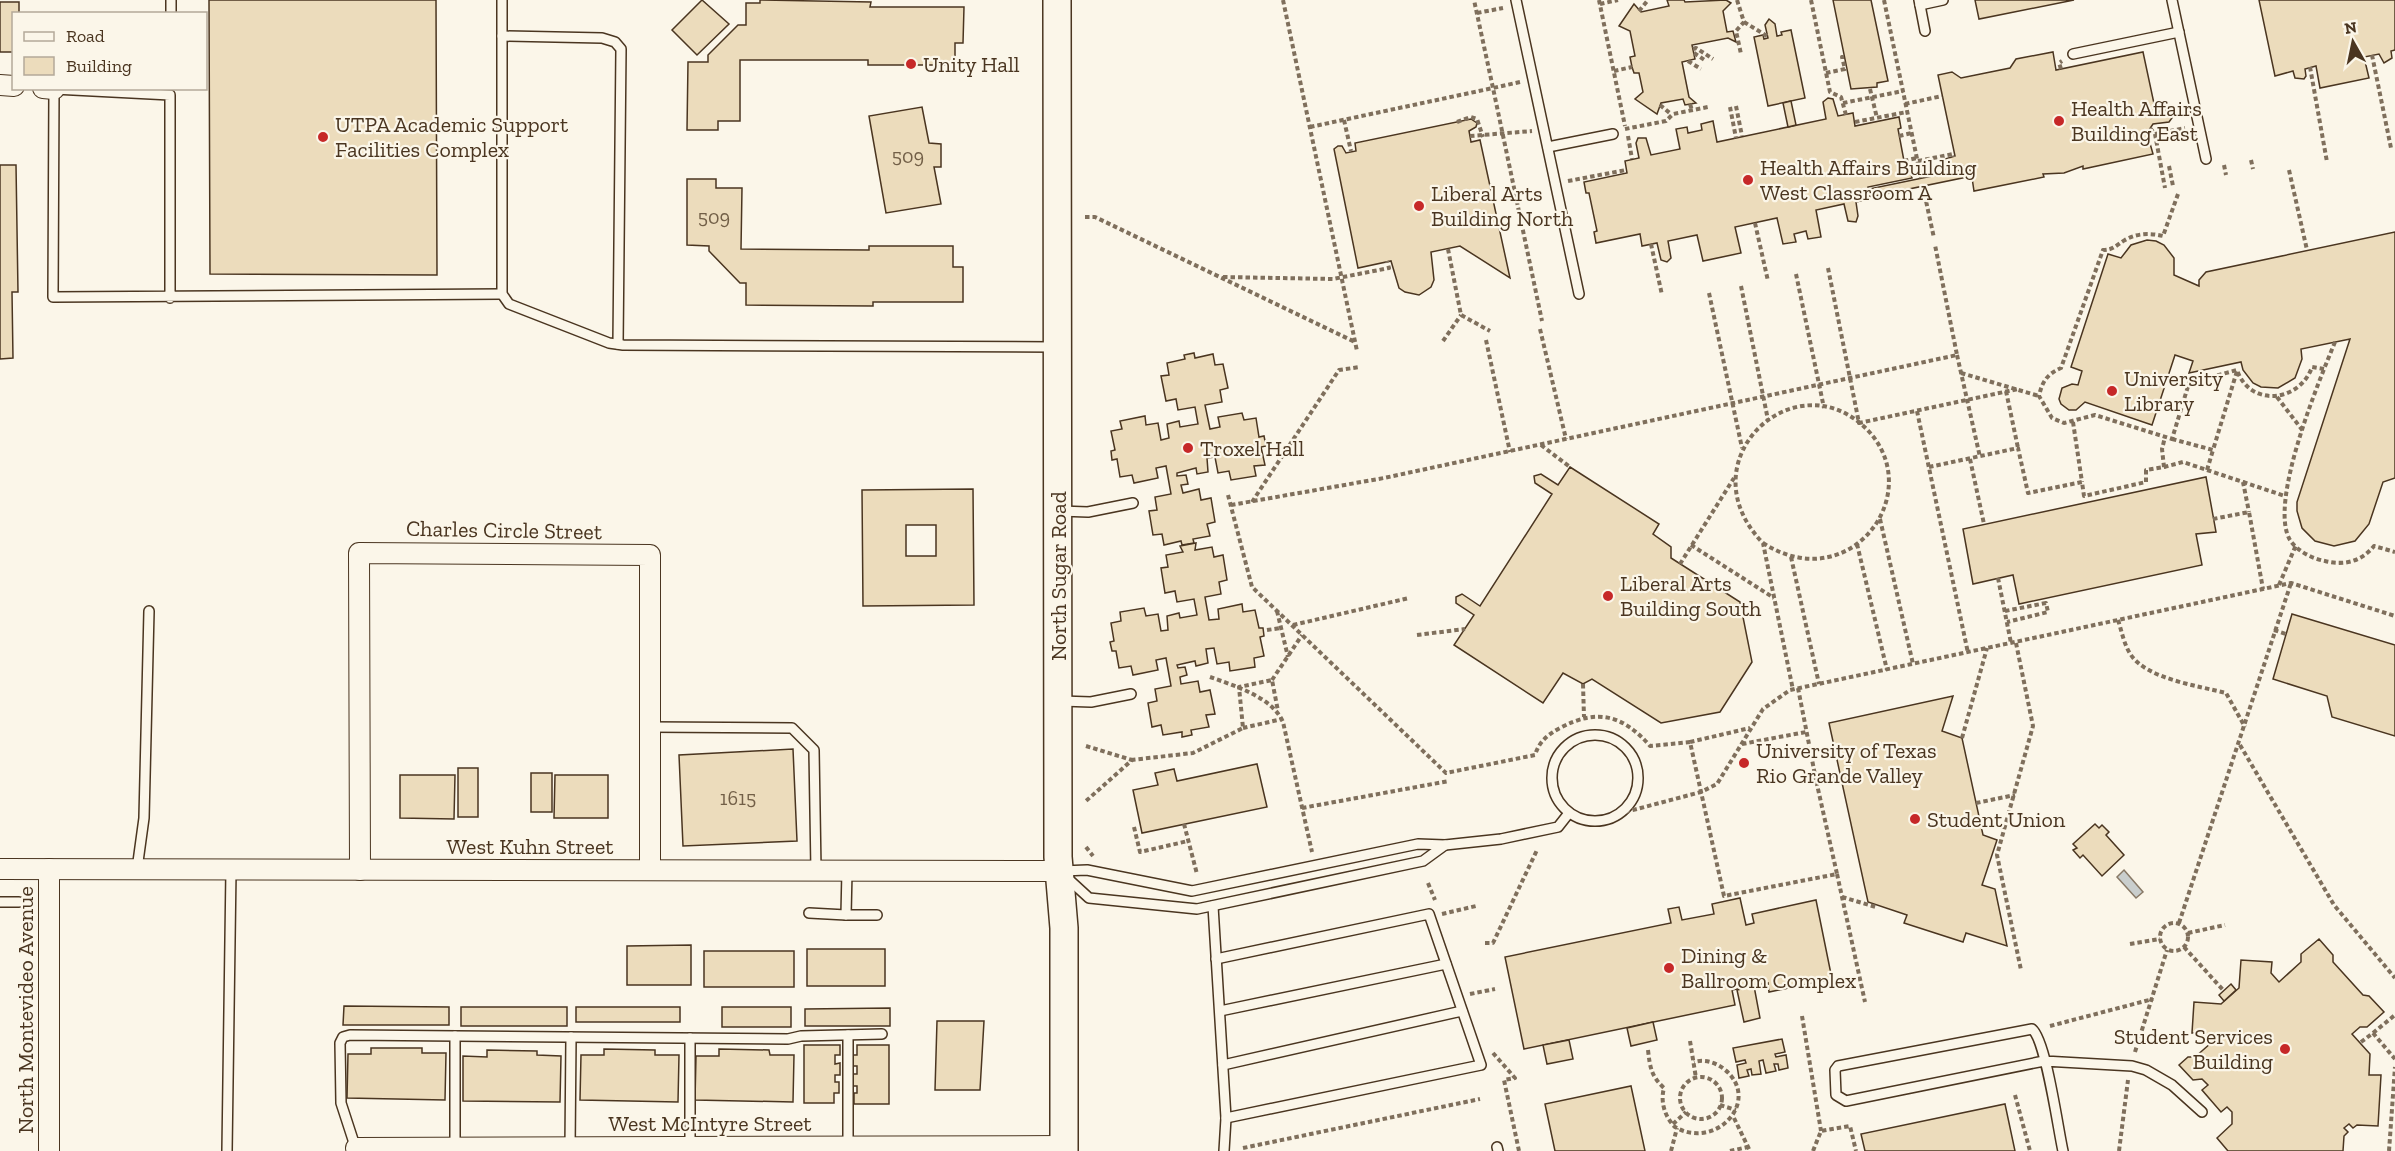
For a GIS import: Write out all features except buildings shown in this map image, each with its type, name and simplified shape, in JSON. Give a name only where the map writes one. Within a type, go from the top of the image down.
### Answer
[{"type":"street","name":"North Sugar Road","points":[[1057,0],[1059,871],[1064,928],[1064,1148]]},
{"type":"street","name":"Charles Circle Street","points":[[360,870],[359,553],[650,555],[650,870]]},
{"type":"street","name":"West Kuhn Street","points":[[0,869],[1059,871]]},
{"type":"street","name":"North Montevideo Avenue","points":[[49,869],[49,1151]]},
{"type":"street","name":"West McIntyre Street","points":[[356,1150],[848,1146],[1064,1148]]},
{"type":"lane","points":[[502,0],[502,294],[509,304],[618,344],[1058,347]]},
{"type":"lane","points":[[1516,0],[1579,294]]},
{"type":"lane","points":[[1925,31],[1919,2],[1943,0]]},
{"type":"lane","points":[[2172,0],[2206,159]]},
{"type":"lane","points":[[2073,54],[2178,32]]},
{"type":"lane","points":[[502,36],[602,38],[615,42],[621,49],[618,344]]},
{"type":"lane","points":[[48,90],[53,297],[502,294]]},
{"type":"lane","points":[[81,90],[170,92],[170,298]]},
{"type":"lane","points":[[1548,147],[1613,134]]},
{"type":"lane","points":[[1058,511],[1088,512],[1133,503]]},
{"type":"lane","points":[[137,869],[144,818],[149,611]]},
{"type":"lane","points":[[1058,701],[1091,702],[1131,694]]},
{"type":"lane","points":[[650,727],[792,728],[814,750],[816,870]]},
{"type":"lane","points":[[1598,735],[1622,744],[1632,756],[1638,777],[1635,792],[1618,814],[1598,820],[1583,819],[1569,813],[1559,802],[1553,788],[1554,762],[1562,749],[1574,740],[1598,735]]},
{"type":"lane","points":[[1059,871],[1087,870],[1192,891],[1418,844],[1445,846],[1501,839],[1558,827],[1569,813]]},
{"type":"lane","points":[[1059,871],[1089,898],[1188,908],[1213,906],[1423,861],[1445,846]]},
{"type":"lane","points":[[227,1151],[231,870]]},
{"type":"lane","points":[[846,915],[847,871]]},
{"type":"lane","points":[[1188,908],[1192,891]]},
{"type":"lane","points":[[0,902],[19,902]]},
{"type":"lane","points":[[1213,906],[1226,1118],[1224,1151]]},
{"type":"lane","points":[[809,913],[877,915]]},
{"type":"lane","points":[[1216,959],[1429,914],[1481,1065],[1226,1118]]},
{"type":"lane","points":[[1220,1011],[1446,964]]},
{"type":"lane","points":[[1223,1065],[1462,1011]]},
{"type":"lane","points":[[2063,1151],[2044,1061],[2038,1034],[2032,1029],[1838,1066],[1833,1076],[1836,1095],[1846,1101],[2044,1061],[2132,1066],[2146,1070],[2172,1085],[2202,1112]]},
{"type":"lane","points":[[356,1150],[341,1104],[339,1087],[340,1043],[343,1038],[351,1035],[788,1039],[801,1036],[882,1034]]},
{"type":"lane","points":[[848,1035],[848,1146]]},
{"type":"lane","points":[[455,1036],[455,1148]]},
{"type":"lane","points":[[570,1148],[571,1037]]},
{"type":"lane","points":[[687,1148],[690,1038]]},
{"type":"path","points":[[1283,0],[1357,351]]},
{"type":"path","points":[[1474,0],[1542,321]]},
{"type":"path","points":[[1618,0],[1600,2],[1632,159]]},
{"type":"path","points":[[1639,11],[1648,0]]},
{"type":"path","points":[[1737,0],[1744,22],[1767,36]]},
{"type":"path","points":[[1810,0],[1830,92],[1840,95],[1846,115]]},
{"type":"path","points":[[1884,0],[1921,178]]},
{"type":"path","points":[[1477,13],[1507,7]]},
{"type":"path","points":[[1741,54],[1736,31],[1744,22]]},
{"type":"path","points":[[1706,61],[1693,51],[1696,48],[1713,59]]},
{"type":"path","points":[[2372,55],[2391,148]]},
{"type":"path","points":[[1826,73],[1845,69],[1842,57],[1844,57]]},
{"type":"path","points":[[1688,61],[1701,69]]},
{"type":"path","points":[[1614,71],[1632,67]]},
{"type":"path","points":[[2310,67],[2327,162]]},
{"type":"path","points":[[1310,127],[1533,80]]},
{"type":"path","points":[[1870,89],[1877,118]]},
{"type":"path","points":[[1843,103],[1903,91]]},
{"type":"path","points":[[1905,104],[1942,96]]},
{"type":"path","points":[[1690,104],[1692,110]]},
{"type":"path","points":[[1660,105],[1671,114]]},
{"type":"path","points":[[1626,129],[1666,121],[1671,114],[1708,106]]},
{"type":"path","points":[[1736,106],[1742,136]]},
{"type":"path","points":[[2158,112],[2181,106]]},
{"type":"path","points":[[1730,107],[1736,138]]},
{"type":"path","points":[[1855,122],[1907,111]]},
{"type":"path","points":[[1457,122],[1471,117],[1477,119],[1483,137]]},
{"type":"path","points":[[1344,120],[1351,151]]},
{"type":"path","points":[[2150,128],[2155,134],[2165,188]]},
{"type":"path","points":[[2155,134],[2185,128]]},
{"type":"path","points":[[1470,136],[1483,137],[1502,132],[1534,131]]},
{"type":"path","points":[[1899,136],[1912,133]]},
{"type":"path","points":[[1904,161],[1953,154],[1953,157]]},
{"type":"path","points":[[2251,160],[2253,169]]},
{"type":"path","points":[[2224,165],[2226,175]]},
{"type":"path","points":[[2169,166],[2173,186]]},
{"type":"path","points":[[1565,182],[1626,170]]},
{"type":"path","points":[[2289,170],[2307,250]]},
{"type":"path","points":[[1923,186],[1934,238]]},
{"type":"path","points":[[2039,396],[2043,382],[2052,372],[2061,368],[2103,250],[2113,250],[2124,240],[2142,234],[2163,236],[2178,194]]},
{"type":"path","points":[[1085,217],[1095,217],[1355,342]]},
{"type":"path","points":[[1755,223],[1768,281]]},
{"type":"path","points":[[1651,244],[1662,295]]},
{"type":"path","points":[[1935,245],[1980,457]]},
{"type":"path","points":[[1443,341],[1461,315],[1448,249]]},
{"type":"path","points":[[1219,277],[1342,278],[1389,268],[1388,261]]},
{"type":"path","points":[[1828,268],[1859,423]]},
{"type":"path","points":[[1796,274],[1824,408]]},
{"type":"path","points":[[1741,286],[1768,420]]},
{"type":"path","points":[[1709,293],[1742,449]]},
{"type":"path","points":[[1461,315],[1490,331]]},
{"type":"path","points":[[1540,329],[1566,439]]},
{"type":"path","points":[[1486,340],[1510,452]]},
{"type":"path","points":[[2335,342],[2303,431],[2285,496],[2285,518],[2290,540],[2306,555],[2326,562],[2348,562],[2364,558],[2374,546],[2395,552]]},
{"type":"path","points":[[1231,505],[1510,452],[1957,355]]},
{"type":"path","points":[[1251,502],[1339,370],[1359,367]]},
{"type":"path","points":[[2237,370],[2246,387],[2257,393],[2277,397],[2291,393],[2300,386],[2312,367],[2324,369]]},
{"type":"path","points":[[2172,439],[2189,383],[2237,370]]},
{"type":"path","points":[[2207,470],[2237,370]]},
{"type":"path","points":[[1961,373],[2039,396],[2052,418],[2064,423],[2095,415],[2212,450]]},
{"type":"path","points":[[1859,423],[2018,388]]},
{"type":"path","points":[[2007,391],[2028,493],[2082,482]]},
{"type":"path","points":[[2277,397],[2303,431]]},
{"type":"path","points":[[1680,564],[1734,477],[1742,449],[1755,430],[1768,420],[1795,408],[1824,408],[1840,412],[1859,423],[1877,443],[1887,467],[1888,494],[1880,518],[1873,530],[1857,544],[1830,558],[1810,560],[1791,557],[1763,543],[1750,530],[1740,514],[1735,496],[1734,477]]},
{"type":"path","points":[[1917,411],[1968,653]]},
{"type":"path","points":[[2073,422],[2084,496],[2146,482],[2146,470],[2183,462],[2285,496]]},
{"type":"path","points":[[2164,467],[2162,449],[2165,437]]},
{"type":"path","points":[[1540,445],[1570,467]]},
{"type":"path","points":[[1929,467],[2018,448]]},
{"type":"path","points":[[1970,459],[1984,524]]},
{"type":"path","points":[[2243,482],[2263,589]]},
{"type":"path","points":[[1228,495],[1252,587],[1446,773],[1535,755],[1544,738],[1584,717],[1612,718],[1640,733],[1650,746],[1690,742],[1751,728]]},
{"type":"path","points":[[2213,519],[2249,512]]},
{"type":"path","points":[[1880,518],[1913,664]]},
{"type":"path","points":[[1763,543],[1865,1002]]},
{"type":"path","points":[[1857,544],[1887,670]]},
{"type":"path","points":[[1691,545],[1774,598]]},
{"type":"path","points":[[2279,586],[2296,545]]},
{"type":"path","points":[[1791,557],[1820,684]]},
{"type":"path","points":[[1998,578],[2033,726],[1997,855],[2020,970]]},
{"type":"path","points":[[2179,923],[2240,745],[2274,630],[2292,583]]},
{"type":"path","points":[[1618,814],[1701,792],[1717,784],[1762,709],[1796,689],[2292,583],[2395,616]]},
{"type":"path","points":[[1292,625],[1409,598]]},
{"type":"path","points":[[2005,611],[2046,603],[2048,612],[2007,622]]},
{"type":"path","points":[[1277,611],[1288,657]]},
{"type":"path","points":[[2118,620],[2124,643],[2132,657],[2149,672],[2226,693],[2245,727]]},
{"type":"path","points":[[1267,630],[1281,628]]},
{"type":"path","points":[[1417,635],[1465,629]]},
{"type":"path","points":[[2274,630],[2286,634]]},
{"type":"path","points":[[1239,687],[1272,680],[1302,635]]},
{"type":"path","points":[[1962,738],[1987,648]]},
{"type":"path","points":[[1210,676],[1239,687],[1278,711]]},
{"type":"path","points":[[1272,680],[1312,853],[1301,855]]},
{"type":"path","points":[[1582,684],[1584,717]]},
{"type":"path","points":[[1239,687],[1243,728]]},
{"type":"path","points":[[1086,746],[1131,760],[1193,753],[1243,728],[1282,719]]},
{"type":"path","points":[[1741,744],[1806,732]]},
{"type":"path","points":[[1690,742],[1724,896],[1837,874]]},
{"type":"path","points":[[2240,745],[2334,905],[2395,978]]},
{"type":"path","points":[[1086,801],[1131,760]]},
{"type":"path","points":[[1816,780],[1840,774]]},
{"type":"path","points":[[1302,808],[1449,781]]},
{"type":"path","points":[[1976,803],[2015,795]]},
{"type":"path","points":[[1184,824],[1197,874]]},
{"type":"path","points":[[1134,827],[1140,852],[1188,841]]},
{"type":"path","points":[[1086,847],[1099,863]]},
{"type":"path","points":[[1485,943],[1493,943],[1537,850]]},
{"type":"path","points":[[1190,875],[1207,872]]},
{"type":"path","points":[[1428,884],[1441,915],[1476,906]]},
{"type":"path","points":[[1842,897],[1876,907]]},
{"type":"path","points":[[2179,923],[2188,933]]},
{"type":"path","points":[[2179,923],[2166,925],[2160,932],[2160,939],[2168,950],[2176,951],[2184,947],[2188,933]]},
{"type":"path","points":[[2188,933],[2225,925]]},
{"type":"path","points":[[2130,944],[2160,939]]},
{"type":"path","points":[[2184,947],[2224,991]]},
{"type":"path","points":[[2135,1053],[2168,950]]},
{"type":"path","points":[[2050,1026],[2153,999]]},
{"type":"path","points":[[2361,1042],[2395,1015]]},
{"type":"path","points":[[1802,1016],[1821,1131],[1814,1151]]},
{"type":"path","points":[[2373,1033],[2395,1059]]},
{"type":"path","points":[[1690,1041],[1696,1078]]},
{"type":"path","points":[[1648,1050],[1650,1070],[1653,1077],[1664,1088],[1663,1104],[1675,1126],[1690,1135],[1711,1136],[1721,1131],[1734,1117],[1738,1093],[1730,1074],[1711,1062],[1694,1062]]},
{"type":"path","points":[[2389,1151],[2395,1067]]},
{"type":"path","points":[[1515,1078],[1504,1080],[1519,1151]]},
{"type":"path","points":[[1696,1078],[1706,1078],[1719,1088],[1720,1105],[1712,1116],[1704,1119],[1696,1118],[1686,1112],[1680,1101],[1681,1093],[1684,1086],[1696,1078]]},
{"type":"path","points":[[2119,1151],[2128,1080]]},
{"type":"path","points":[[2015,1095],[2030,1151]]},
{"type":"path","points":[[1243,1148],[1480,1099]]},
{"type":"path","points":[[1720,1105],[1736,1110]]},
{"type":"path","points":[[1671,1151],[1675,1126],[1686,1112]]},
{"type":"path","points":[[1730,1151],[1749,1149],[1734,1117]]},
{"type":"path","points":[[1821,1131],[1850,1126],[1856,1151]]},
{"type":"shaded area","points":[[2124,870],[2143,892],[2136,898],[2117,877]]},
{"type":"place","name":"Unity Hall","points":[[911,64]]},
{"type":"place","name":"Health Affairs Building East","points":[[2059,121]]},
{"type":"place","name":"UTPA Academic Support Facilities Complex","points":[[323,137]]},
{"type":"place","name":"Health Affairs Building West Classroom A","points":[[1748,180]]},
{"type":"place","name":"Liberal Arts Building North","points":[[1419,206]]},
{"type":"place","name":"University Library","points":[[2112,391]]},
{"type":"place","name":"Troxel Hall","points":[[1188,448]]},
{"type":"place","name":"Liberal Arts Building South","points":[[1608,596]]},
{"type":"place","name":"University of Texas Rio Grande Valley","points":[[1744,763]]},
{"type":"place","name":"Student Union","points":[[1915,819]]},
{"type":"place","name":"Dining & Ballroom Complex","points":[[1669,968]]},
{"type":"place","name":"Student Services Building","points":[[2285,1049]]}]
